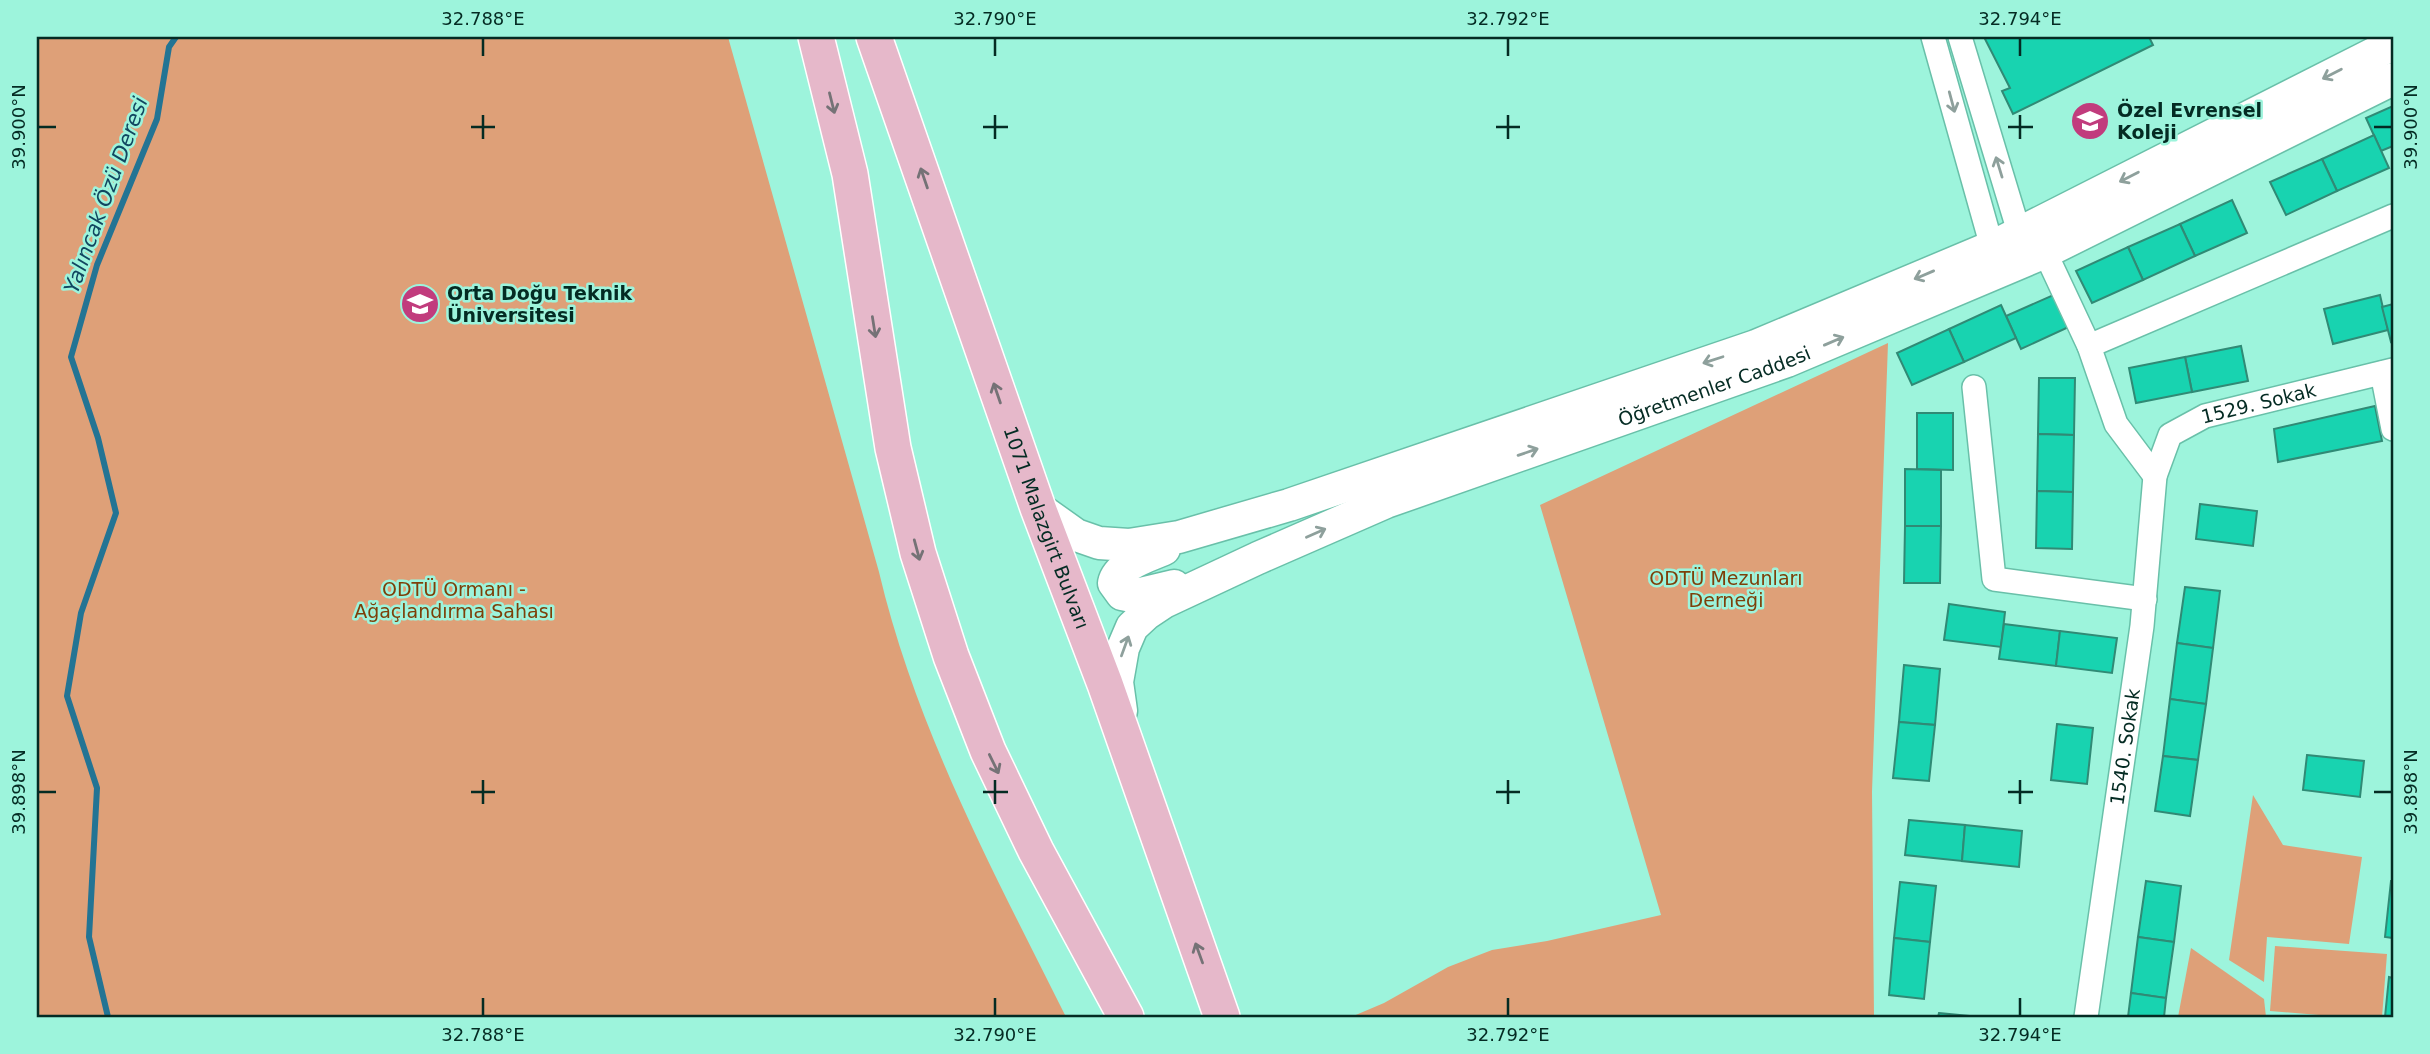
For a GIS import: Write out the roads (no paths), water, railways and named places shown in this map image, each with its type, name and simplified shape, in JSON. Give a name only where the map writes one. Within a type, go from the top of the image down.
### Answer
[{"type":"main road","points":[[816,37],[850,174],[893,449],[922,566],[951,656],[988,751],[1036,851],[1126,1017]]},
{"type":"main road","name":"1071 Malazgirt Bulvarı","points":[[874,37],[1038,508],[1124,737],[1222,1017]]},
{"type":"main road","name":"Öğretmenler Caddesi","points":[[1038,508],[1076,535],[1099,543],[1129,545],[1179,537],[1289,505],[1756,346],[2005,240],[2393,44]]},
{"type":"main road","name":"Öğretmenler Caddesi","points":[[1124,737],[1117,682],[1123,648],[1132,627],[1164,603],[1386,502],[1787,361],[2045,252],[2393,79]]},
{"type":"main road","points":[[1217,526],[1125,568],[1116,575],[1114,583],[1122,594],[1132,596],[1235,569]]},
{"type":"street","points":[[1933,37],[2005,240]]},
{"type":"street","points":[[1960,37],[2005,240]]},
{"type":"street","points":[[2089,346],[2393,216]]},
{"type":"street","points":[[2045,252],[2089,346],[2116,424],[2155,476]]},
{"type":"street","points":[[2388,371],[2393,429]]},
{"type":"street","name":"1529. Sokak","points":[[2155,476],[2171,435],[2205,416],[2388,371]]},
{"type":"street","points":[[1974,387],[1994,579],[2145,599]]},
{"type":"street","name":"1540. Sokak","points":[[2086,1017],[2145,599],[2155,476]]},
{"type":"waterway","name":"Yalıncak Özü Deresi","points":[[108,1017],[89,937],[97,788],[67,696],[81,613],[116,513],[98,438],[71,357],[97,265],[157,119],[169,47],[176,37]]},
{"type":"place","name":"Özel Evrensel Koleji","points":[[2090,121]]},
{"type":"place","name":"Orta Doğu Teknik Üniversitesi","points":[[420,304]]},
{"type":"park label","name":"ODTÜ Mezunları Derneği","points":[[1726,589]]},
{"type":"park label","name":"ODTÜ Ormanı - Ağaçlandırma Sahası","points":[[454,600]]}]
